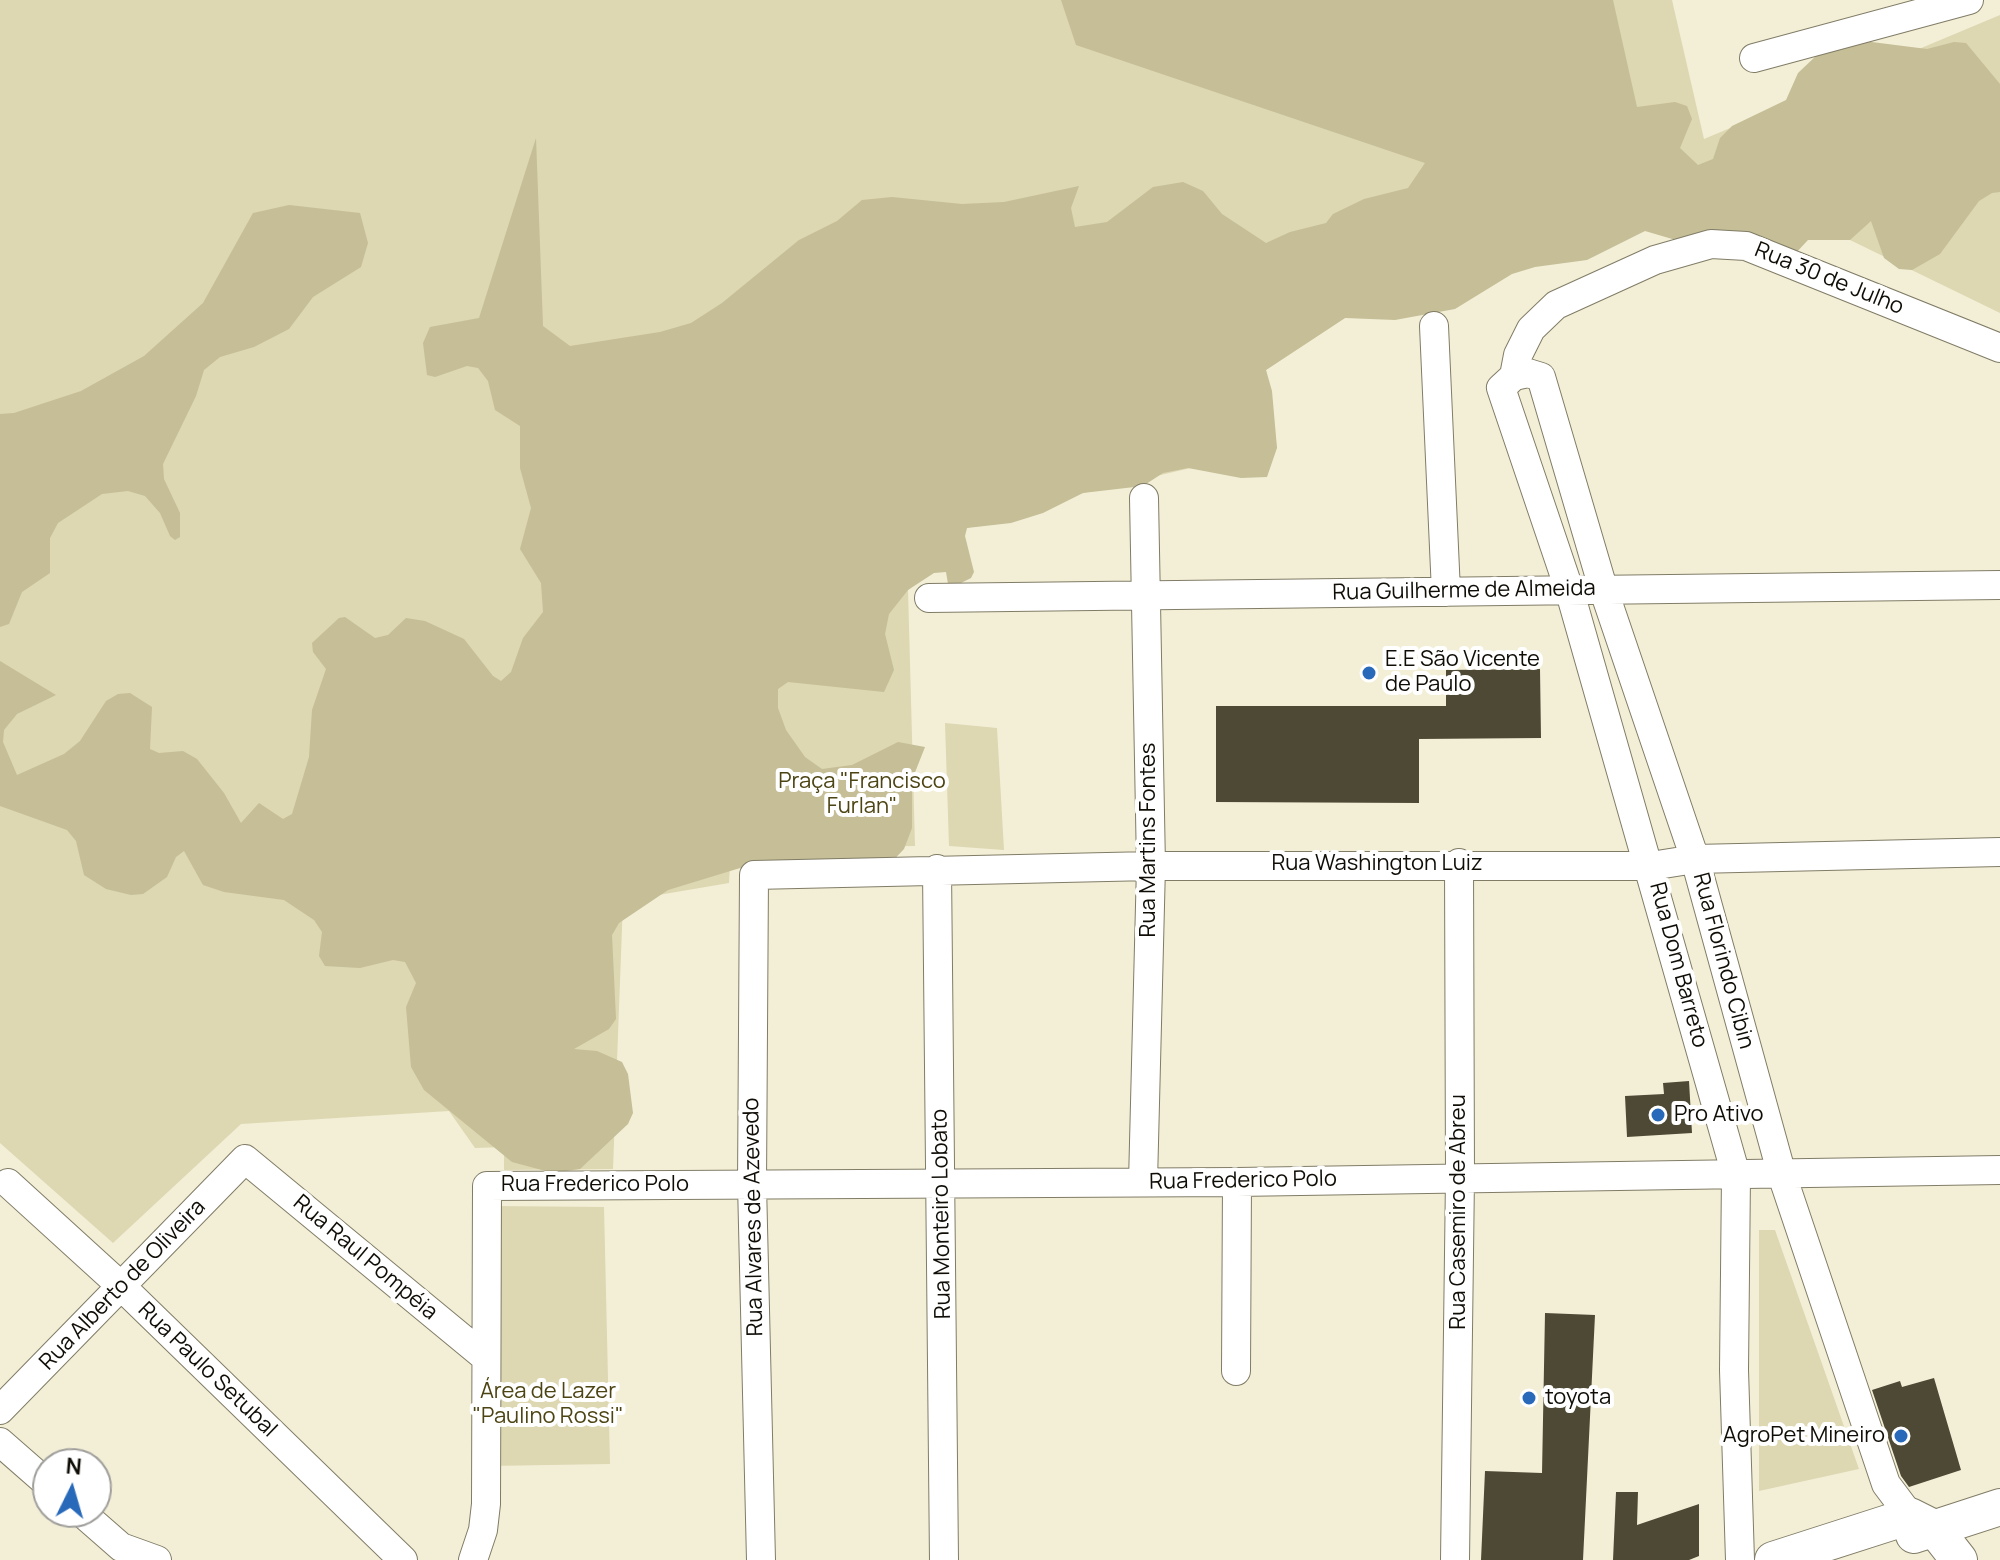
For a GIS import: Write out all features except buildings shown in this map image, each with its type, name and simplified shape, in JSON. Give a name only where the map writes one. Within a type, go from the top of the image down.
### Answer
[{"type":"main road","points":[[1773,1560],[1922,1522],[2000,1507]]},
{"type":"main road","points":[[1841,1560],[1922,1522]]},
{"type":"main road","name":"Rua Florindo Cibin","points":[[1922,1522],[1959,1560]]},
{"type":"street","points":[[1754,58],[1969,0]]},
{"type":"street","name":"Rua 30 de Julho","points":[[1508,382],[1531,329],[1556,305],[1655,260],[1711,244],[1746,246],[2000,348]]},
{"type":"street","points":[[1434,326],[1446,592]]},
{"type":"street","name":"Rua Florindo Cibin","points":[[1508,382],[1528,373],[1541,377],[1603,588],[1695,859],[1782,1175],[1886,1484],[1922,1522]]},
{"type":"street","name":"Rua Dom Barreto","points":[[1508,382],[1651,866],[1736,1175],[1734,1370],[1740,1560]]},
{"type":"street","name":"Rua Martins Fontes","points":[[1143,1182],[1151,866],[1144,498]]},
{"type":"street","name":"Rua Guilherme de Almeida","points":[[929,598],[2000,585]]},
{"type":"street","name":"Rua Washington Luiz","points":[[754,875],[1151,866],[1459,863],[1651,866],[1695,859],[2000,852]]},
{"type":"street","name":"Rua Casemiro de Abreu","points":[[1455,1560],[1460,1177],[1459,863]]},
{"type":"street","name":"Rua Monteiro Lobato","points":[[937,869],[944,1560]]},
{"type":"street","name":"Rua Alvares de Azevedo","points":[[754,875],[752,1184],[761,1560]]},
{"type":"street","name":"Rua Alberto de Oliveira","points":[[0,1410],[245,1159]]},
{"type":"street","name":"Rua Raul Pompéia","points":[[245,1159],[485,1357]]},
{"type":"street","name":"Rua Frederico Polo","points":[[485,1357],[487,1186],[1237,1182],[2000,1170]]},
{"type":"street","points":[[1236,1371],[1237,1182]]},
{"type":"street","name":"Rua Paulo Setubal","points":[[8,1183],[121,1286],[403,1560]]},
{"type":"street","points":[[473,1560],[483,1530],[486,1504],[485,1357]]},
{"type":"street","points":[[0,1442],[32,1470]]},
{"type":"street","points":[[99,1528],[121,1547],[157,1560]]},
{"type":"green space","name":"Praça \"Francisco Furlan\"","points":[[0,0],[1672,0],[1704,139],[2000,15],[2000,313],[1850,240],[1645,231],[1345,318],[1266,370],[1277,448],[1083,493],[967,528],[908,590],[915,846],[759,849],[732,829],[729,883],[623,901],[613,1169],[504,1170],[504,1147],[475,1148],[449,1111],[241,1124],[113,1243],[0,1143]]},
{"type":"green space","name":"Praça \"Francisco Furlan\"","points":[[1061,0],[1613,0],[1637,107],[1675,102],[1687,106],[1692,119],[1680,148],[1698,165],[1713,159],[1720,138],[1732,126],[1786,100],[1798,73],[1817,55],[1856,40],[1927,49],[1954,42],[1966,43],[2000,84],[2000,192],[1979,201],[1940,254],[1912,270],[1899,269],[1884,258],[1871,221],[1850,240],[1808,240],[1794,255],[1730,256],[1645,231],[1587,260],[1535,267],[1512,274],[1455,309],[1395,320],[1345,318],[1266,370],[1272,391],[1277,448],[1267,477],[1241,478],[1188,468],[1163,473],[1143,486],[1083,493],[1043,513],[1011,523],[967,528],[965,536],[974,572],[971,578],[953,587],[948,584],[946,572],[934,573],[908,590],[889,614],[885,634],[894,670],[884,692],[788,682],[778,689],[778,708],[786,730],[805,757],[822,769],[852,765],[898,742],[925,747],[912,780],[912,828],[904,849],[886,868],[750,865],[668,890],[619,923],[612,935],[616,1019],[609,1029],[574,1049],[597,1051],[622,1062],[628,1074],[633,1113],[628,1124],[580,1169],[553,1173],[512,1162],[424,1090],[411,1067],[406,1007],[416,983],[405,962],[393,960],[360,968],[325,966],[319,956],[322,932],[314,920],[284,900],[224,892],[203,885],[184,851],[176,857],[167,877],[143,894],[131,895],[106,889],[84,875],[76,841],[67,830],[0,806],[0,661],[56,695],[17,714],[4,730],[3,742],[17,775],[64,754],[80,741],[106,701],[118,694],[130,693],[152,707],[150,749],[159,753],[183,751],[197,759],[224,793],[241,823],[259,803],[283,819],[292,814],[309,757],[312,710],[326,669],[313,652],[312,643],[339,618],[345,617],[375,638],[388,635],[406,618],[425,621],[464,639],[493,676],[501,681],[511,672],[523,638],[543,612],[541,583],[520,549],[531,508],[520,468],[520,426],[495,410],[488,381],[478,368],[467,366],[435,377],[427,375],[423,343],[430,327],[479,318],[536,138],[543,326],[570,346],[660,332],[691,323],[722,303],[799,240],[837,221],[862,200],[892,197],[962,204],[1004,202],[1079,186],[1071,208],[1075,227],[1107,222],[1153,187],[1183,182],[1203,191],[1222,214],[1266,243],[1290,232],[1326,223],[1333,214],[1364,199],[1408,188],[1425,163],[1076,45]]},
{"type":"green space","points":[[289,205],[360,213],[368,243],[361,267],[313,297],[289,329],[254,347],[220,357],[204,370],[196,396],[163,464],[164,479],[180,513],[180,537],[175,540],[170,536],[160,513],[145,496],[128,491],[102,494],[58,523],[50,538],[50,573],[22,592],[9,624],[0,627],[0,414],[14,413],[81,391],[144,356],[203,303],[253,213]]},
{"type":"green space","points":[[945,723],[997,728],[1004,850],[949,846]]},
{"type":"green space","name":"Área de Lazer \"Paulino Rossi\"","points":[[491,1206],[604,1207],[610,1464],[488,1466]]},
{"type":"green space","points":[[1759,1230],[1775,1230],[1859,1469],[1759,1491]]},
{"type":"place","name":"E.E São Vicente de Paulo","points":[[1369,673]]},
{"type":"place","name":"Pro Ativo","points":[[1658,1115]]},
{"type":"place","name":"toyota","points":[[1529,1398]]},
{"type":"place","name":"AgroPet Mineiro","points":[[1901,1436]]}]
